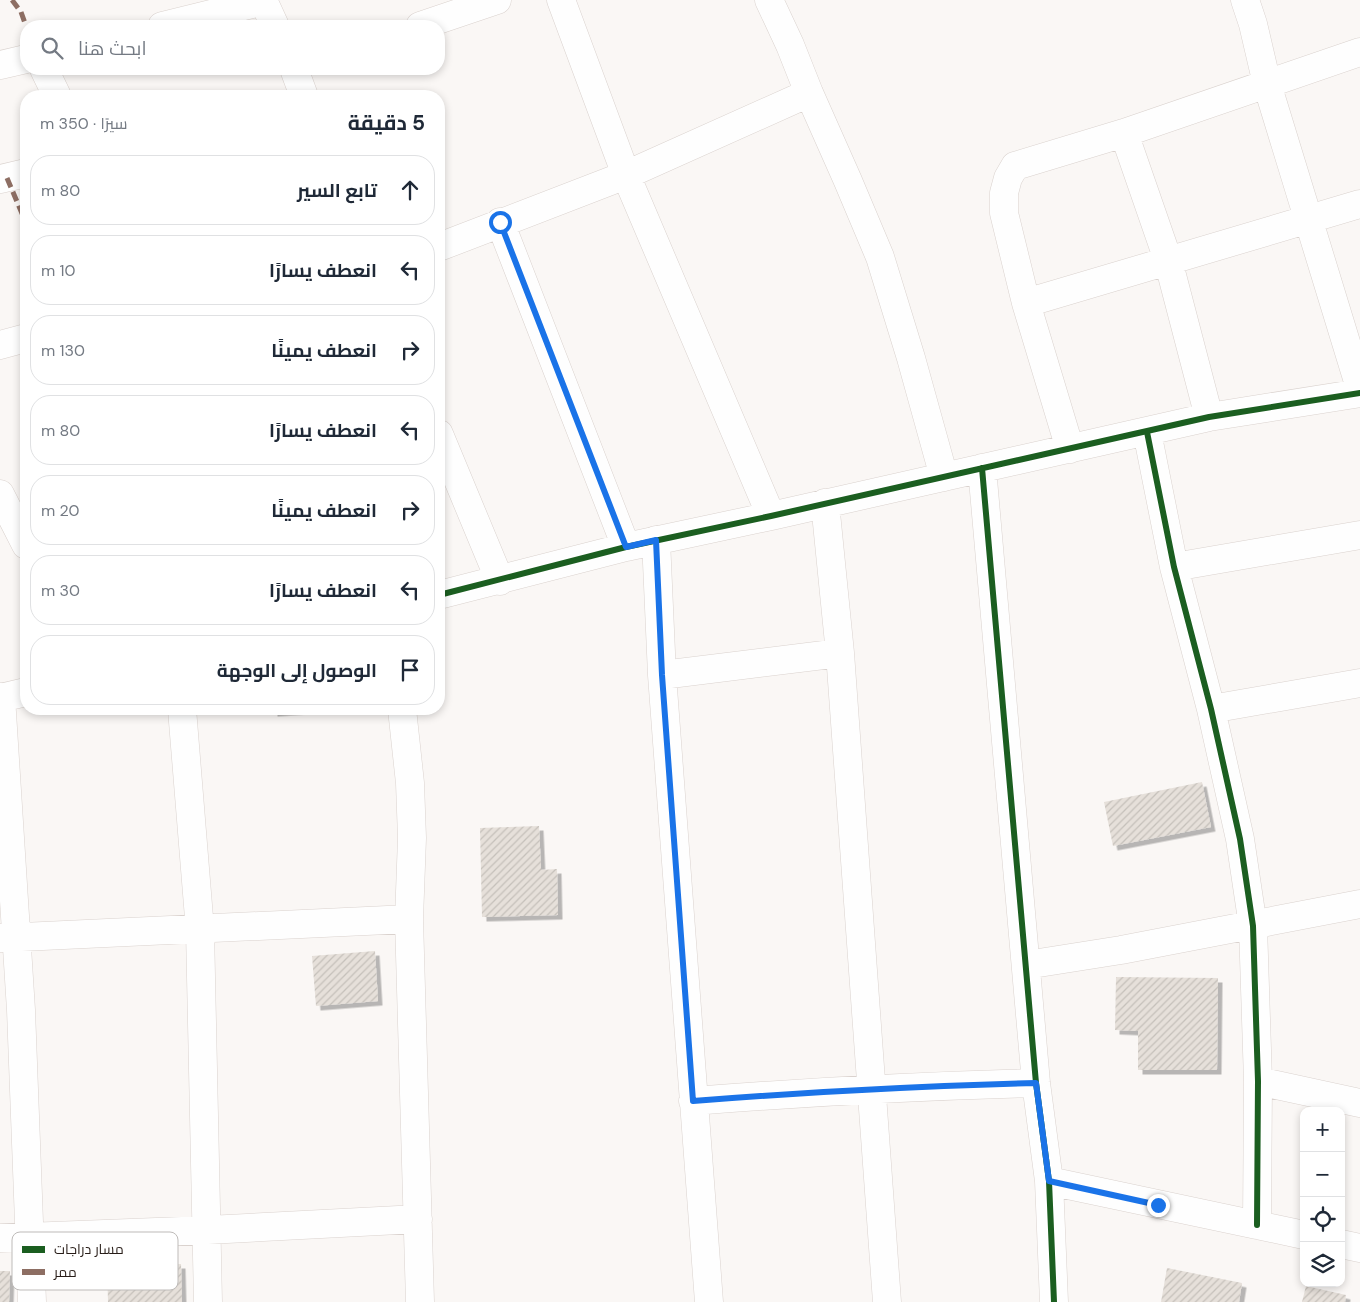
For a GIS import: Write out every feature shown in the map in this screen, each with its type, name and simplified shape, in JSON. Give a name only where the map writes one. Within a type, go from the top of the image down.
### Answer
[{"type":"street","points":[[185,20],[263,0],[272,20]]},
{"type":"street","points":[[438,20],[497,0]]},
{"type":"street","points":[[562,0],[626,175],[771,516]]},
{"type":"street","points":[[769,0],[880,257],[911,358],[944,477]]},
{"type":"street","points":[[1246,0],[1267,84],[1360,388]]},
{"type":"street","points":[[1070,449],[1026,303],[1004,213],[1004,193],[1008,178],[1015,166],[1124,133],[1360,52]]},
{"type":"street","points":[[0,65],[20,60]]},
{"type":"street","points":[[47,75],[54,90]]},
{"type":"street","points":[[296,75],[302,90]]},
{"type":"street","points":[[445,244],[626,175],[809,93]]},
{"type":"street","points":[[1124,133],[1168,260],[1209,417]]},
{"type":"street","points":[[0,180],[20,175]]},
{"type":"street","points":[[1026,303],[1360,204]]},
{"type":"street","points":[[500,222],[626,547]]},
{"type":"street","points":[[0,345],[20,340]]},
{"type":"street","points":[[445,594],[656,540],[771,516],[1209,417],[1360,393]]},
{"type":"street","points":[[1148,432],[1174,567],[1211,709],[1240,839],[1253,926],[1258,1081],[1257,1225]]},
{"type":"street","points":[[445,448],[500,581]]},
{"type":"street","points":[[982,468],[1036,1083],[1049,1181],[1054,1302]]},
{"type":"street","points":[[8,500],[20,530]]},
{"type":"street","points":[[825,503],[840,653],[887,1302]]},
{"type":"street","points":[[1174,567],[1360,535]]},
{"type":"street","points":[[656,540],[662,675],[709,1302]]},
{"type":"street","points":[[662,675],[840,653]]},
{"type":"street","points":[[1211,709],[1360,683]]},
{"type":"street","points":[[9,696],[8,937],[20,1010],[29,1232]]},
{"type":"street","points":[[182,715],[200,930],[208,1230],[208,1302]]},
{"type":"street","points":[[403,715],[410,783],[412,838],[409,919],[420,1302]]},
{"type":"street","points":[[1026,965],[1253,926],[1360,904]]},
{"type":"street","points":[[8,937],[200,930],[409,919]]},
{"type":"street","points":[[1258,1081],[1360,1103]]},
{"type":"street","points":[[693,1101],[776,1094],[951,1085],[1036,1083]]},
{"type":"street","points":[[1049,1181],[1300,1234]]},
{"type":"street","points":[[157,1232],[418,1219]]},
{"type":"street","points":[[1345,1245],[1360,1248]]},
{"type":"building","points":[[1202,782],[1211,827],[1113,846],[1104,802]]},
{"type":"building","points":[[539,826],[541,870],[557,869],[558,915],[482,917],[480,828]]},
{"type":"building","points":[[375,951],[378,1001],[316,1006],[312,956]]},
{"type":"building","points":[[1116,977],[1218,978],[1217,1070],[1138,1070],[1138,1031],[1115,1030]]},
{"type":"building","points":[[178,1264],[181,1264],[182,1302],[108,1302],[108,1290],[178,1290]]},
{"type":"building","points":[[1167,1268],[1242,1283],[1239,1302],[1161,1302]]},
{"type":"building","points":[[0,1271],[10,1271],[9,1302],[0,1302]]},
{"type":"building","points":[[1306,1287],[1346,1295],[1345,1302],[1302,1302]]},
{"type":"marked path","points":[[12,0],[21,12],[24,20]]},
{"type":"marked path","points":[[7,178],[20,209]]},
{"type":"cycle path","points":[[445,593],[626,547],[1209,417],[1360,393]]},
{"type":"cycle path","points":[[1147,432],[1174,567],[1211,709],[1240,839],[1253,926],[1258,1081],[1257,1225]]},
{"type":"cycle path","points":[[982,468],[1036,1083],[1049,1181],[1054,1302]]},
{"type":"route","points":[[500,222],[626,547],[656,540],[662,675],[693,1101],[776,1094],[951,1085],[1036,1083],[1049,1181],[1158,1205]]}]
